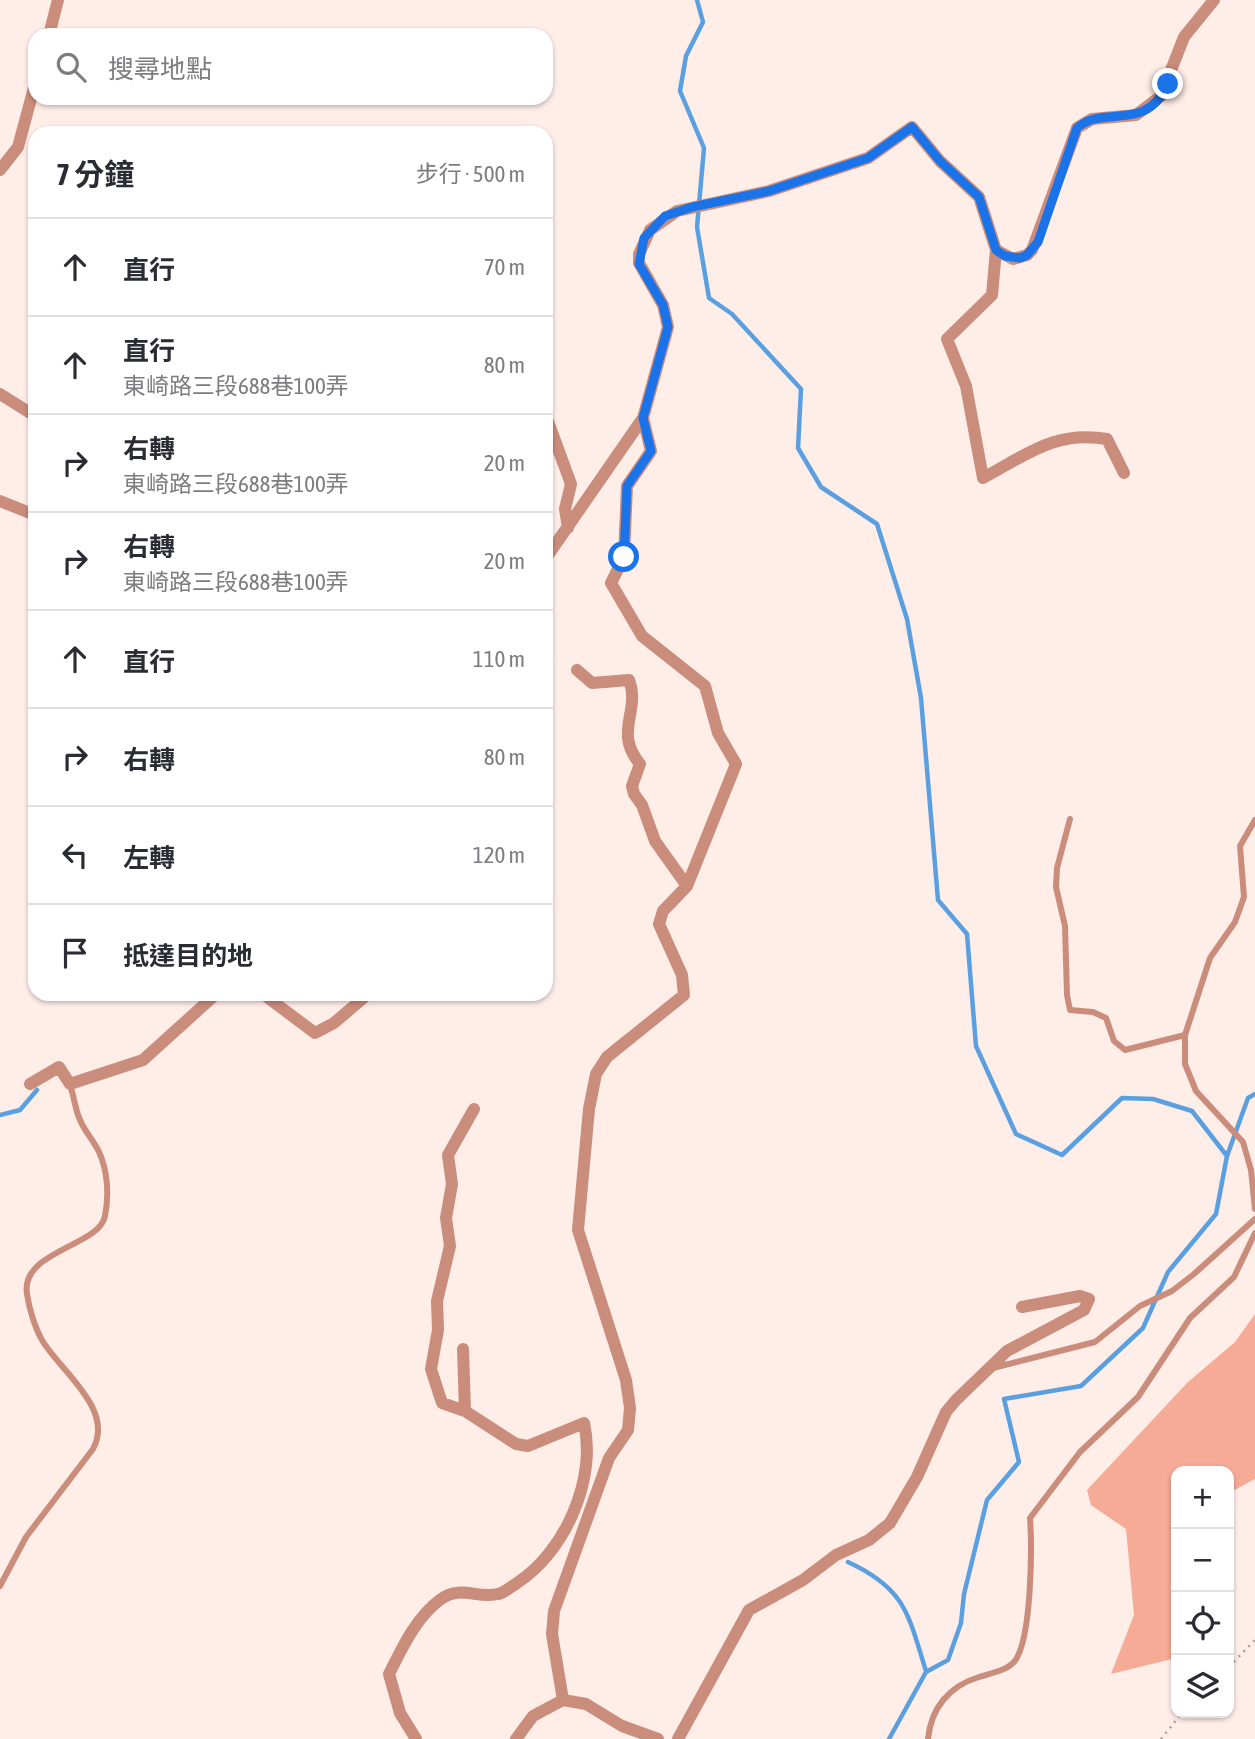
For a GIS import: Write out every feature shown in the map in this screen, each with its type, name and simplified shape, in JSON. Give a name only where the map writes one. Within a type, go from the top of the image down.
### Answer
[{"type":"street","points":[[51,28],[58,0]]},
{"type":"street","points":[[996,250],[1013,259],[1027,255],[1032,250],[1077,128],[1092,119],[1136,114],[1161,96],[1184,37],[1214,0]]},
{"type":"street","points":[[0,170],[18,147],[29,105]]},
{"type":"street","points":[[553,548],[643,418],[668,327],[663,305],[644,275],[639,254],[644,238],[655,223],[677,211],[769,191],[868,158],[912,127],[940,161],[979,197],[996,250],[992,295],[947,339],[966,386],[983,478],[1049,443],[1080,434],[1107,439],[1124,474]]},
{"type":"street","points":[[0,394],[28,412]]},
{"type":"street","points":[[563,1700],[552,1634],[554,1611],[609,1458],[628,1430],[630,1408],[626,1380],[578,1230],[589,1109],[601,1063],[684,995],[682,975],[659,924],[663,911],[687,886],[736,764],[718,733],[705,686],[642,636],[611,583],[624,557],[627,486],[651,451],[643,418]]},
{"type":"street","points":[[553,435],[571,484],[565,509],[568,528]]},
{"type":"street","points":[[0,501],[28,512]]},
{"type":"street","points":[[577,670],[592,683],[629,680],[634,693],[626,733],[633,755],[640,764],[632,786],[634,794],[642,805],[655,841],[687,886]]},
{"type":"street","points":[[30,1084],[59,1068],[69,1084],[143,1060],[208,1001]]},
{"type":"street","points":[[272,1001],[314,1032],[334,1023],[360,1001]]},
{"type":"street","points":[[416,1739],[400,1713],[389,1674],[412,1630],[441,1599],[461,1591],[499,1594],[531,1574],[552,1550],[579,1500],[589,1443],[584,1423],[528,1446],[516,1444],[465,1411],[442,1403],[431,1368],[438,1330],[437,1301],[450,1246],[446,1218],[452,1184],[447,1154],[474,1110]]},
{"type":"street","points":[[678,1739],[749,1610],[803,1580],[836,1555],[869,1540],[890,1523],[917,1477],[946,1412],[1007,1352],[1084,1310],[1089,1299],[1080,1296],[1022,1307]]},
{"type":"street","points":[[463,1349],[465,1411]]},
{"type":"street","points":[[516,1739],[533,1716],[563,1700],[586,1704],[622,1727],[658,1739]]},
{"type":"lane","points":[[1070,819],[1057,867],[1056,887],[1065,926],[1067,995],[1070,1010],[1093,1012],[1106,1018],[1114,1041],[1125,1050],[1185,1035]]},
{"type":"lane","points":[[1255,820],[1240,846],[1244,897],[1236,922],[1210,958],[1185,1035],[1185,1064],[1196,1091],[1243,1142],[1251,1170],[1255,1209]]},
{"type":"lane","points":[[0,1586],[26,1537],[100,1436],[97,1421],[81,1388],[41,1338],[27,1295],[29,1278],[46,1260],[93,1232],[105,1217],[107,1192],[103,1164],[81,1124],[69,1084]]},
{"type":"lane","points":[[988,1369],[1095,1342],[1140,1306],[1172,1291],[1255,1219]]},
{"type":"lane","points":[[928,1739],[939,1704],[955,1686],[1013,1664],[1020,1650],[1033,1560],[1030,1518],[1080,1452],[1138,1397],[1190,1318],[1234,1277],[1255,1233]]},
{"type":"path","points":[[1234,1662],[1255,1640]]},
{"type":"path","points":[[1161,1739],[1178,1718]]},
{"type":"shaded area","points":[[1255,1314],[1255,1479],[1234,1490],[1234,1466],[1171,1466],[1171,1659],[1111,1674],[1134,1615],[1126,1529],[1091,1505],[1087,1490],[1187,1383],[1235,1342]]},
{"type":"waterway","points":[[697,0],[703,22],[686,56],[680,91],[704,148],[697,227],[709,298],[732,314],[801,389],[798,448],[821,487],[877,524],[907,619],[921,698],[938,900],[967,934],[976,1046],[1016,1134],[1062,1155],[1122,1098],[1153,1099],[1192,1111],[1227,1156]]},
{"type":"waterway","points":[[0,1115],[20,1110],[37,1090]]},
{"type":"waterway","points":[[889,1739],[926,1672],[948,1660],[961,1623],[964,1594],[987,1500],[1019,1462],[1004,1399],[1081,1386],[1143,1328],[1168,1272],[1216,1214],[1227,1156],[1248,1098],[1255,1094]]},
{"type":"waterway","points":[[848,1562],[882,1582],[902,1605],[926,1671]]},
{"type":"route","points":[[624,557],[627,486],[651,451],[643,418],[666,343],[668,327],[663,305],[639,264],[644,238],[655,223],[677,211],[769,191],[868,158],[895,142],[901,133],[912,127],[940,161],[979,197],[993,233],[996,250],[1013,259],[1020,258],[1027,255],[1038,242],[1069,143],[1077,128],[1092,119],[1124,118],[1147,109],[1161,96],[1168,84]]}]
